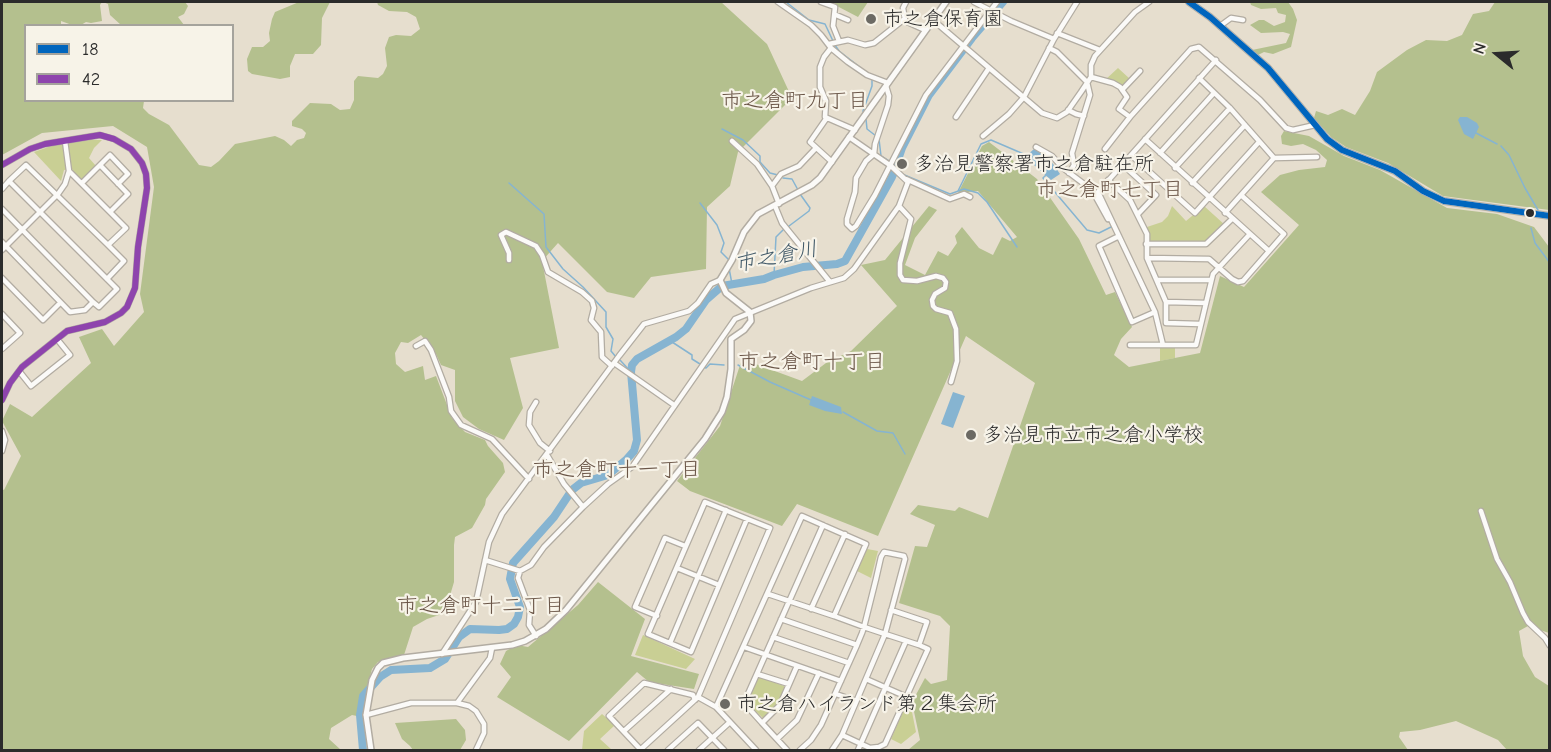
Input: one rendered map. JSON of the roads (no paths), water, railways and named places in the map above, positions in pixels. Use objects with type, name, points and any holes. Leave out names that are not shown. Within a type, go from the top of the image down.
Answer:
[{"type":"highway","points":[[1189,2],[1268,68],[1327,139],[1342,150],[1395,171],[1423,191],[1444,201],[1550,216]]},
{"type":"main road","points":[[371,750],[366,715],[374,673],[383,663],[403,658],[512,645],[536,636],[566,610],[714,425],[722,412],[730,384],[731,339],[749,326],[752,321],[750,312],[726,293],[720,281],[744,232],[752,220],[764,210],[816,182],[946,2]]},
{"type":"street","points":[[778,2],[811,25],[830,46],[867,75],[887,84],[888,105],[874,144],[874,154],[866,161],[856,178],[855,192],[847,219],[852,229],[856,226],[891,166],[926,95],[997,2]]},
{"type":"street","points":[[821,2],[836,7],[833,26],[839,41]]},
{"type":"street","points":[[905,20],[903,8],[906,2]]},
{"type":"street","points":[[974,2],[1053,39]]},
{"type":"street","points":[[983,136],[1010,114],[1024,97],[1053,39],[1077,2]]},
{"type":"street","points":[[1070,173],[1074,165],[1072,153],[1090,95],[1089,79],[1095,56],[1135,12],[1149,2]]},
{"type":"street","points":[[836,15],[848,20]]},
{"type":"street","points":[[1220,26],[1231,18],[1243,20]]},
{"type":"street","points":[[905,20],[925,30]]},
{"type":"street","points":[[832,162],[810,142],[826,119],[825,98],[820,87],[820,67],[824,57],[830,46],[839,41],[848,40],[865,45],[874,43],[905,20]]},
{"type":"street","points":[[933,20],[1042,113],[1050,117],[1057,118],[1068,110],[1089,79]]},
{"type":"street","points":[[1057,33],[1100,50]]},
{"type":"street","points":[[1105,149],[1130,117],[1191,49],[1199,47],[1260,100],[1286,128],[1293,130],[1315,125]]},
{"type":"street","points":[[1049,48],[1089,79],[1113,83],[1122,90],[1127,97],[1119,109],[1130,117]]},
{"type":"street","points":[[1163,345],[1155,312],[1098,192],[1215,60]]},
{"type":"street","points":[[957,117],[989,68]]},
{"type":"street","points":[[1122,90],[1140,71]]},
{"type":"street","points":[[1199,78],[1230,108],[1274,159]]},
{"type":"street","points":[[1160,153],[1214,93]]},
{"type":"street","points":[[1175,168],[1230,108]]},
{"type":"street","points":[[1068,110],[1084,116]]},
{"type":"street","points":[[826,119],[855,130]]},
{"type":"street","points":[[1192,183],[1245,125]]},
{"type":"street","points":[[2,165],[30,149],[45,144],[100,135],[124,143],[131,149],[142,164],[146,174],[147,188],[135,288],[127,307],[114,318],[68,331],[57,339],[19,371],[2,400]]},
{"type":"street","points":[[849,137],[904,177],[950,199],[964,194],[970,197]]},
{"type":"street","points":[[1144,139],[1269,251]]},
{"type":"street","points":[[65,141],[69,171],[65,184],[58,194],[3,246],[70,312],[85,310],[93,302]]},
{"type":"street","points":[[732,141],[751,158],[772,186],[782,223],[830,282]]},
{"type":"street","points":[[1131,155],[1195,213],[1259,142]]},
{"type":"street","points":[[1036,147],[1052,156],[1092,190],[1108,221],[1112,222]]},
{"type":"street","points":[[772,186],[781,174],[799,166],[816,148]]},
{"type":"street","points":[[82,183],[110,155],[128,174],[118,184]]},
{"type":"street","points":[[1225,213],[1274,159],[1317,157]]},
{"type":"street","points":[[1122,164],[1156,195],[1138,214]]},
{"type":"street","points":[[2,189],[26,165],[124,261],[106,279]]},
{"type":"street","points":[[100,165],[128,194],[110,212]]},
{"type":"street","points":[[69,171],[126,228],[108,245]]},
{"type":"street","points":[[485,560],[519,570],[531,565],[544,547],[583,507],[608,484],[632,467],[735,319],[844,278],[854,269],[899,206],[908,185],[904,177]]},
{"type":"street","points":[[1108,180],[1130,200],[1147,234],[1147,258],[1166,302],[1166,323],[1200,324]]},
{"type":"street","points":[[2,209],[99,307],[117,289],[9,181]]},
{"type":"street","points":[[1147,258],[1209,259],[1232,279],[1238,282],[1243,281],[1284,234],[1241,195]]},
{"type":"street","points":[[899,206],[911,219],[900,263],[900,275],[903,280],[917,282],[936,276],[943,278],[946,282],[945,288],[935,294],[932,300],[936,309],[950,313],[956,329],[957,361],[951,382]]},
{"type":"street","points":[[1146,244],[1206,244],[1232,219]]},
{"type":"street","points":[[509,260],[509,253],[501,235],[506,232],[536,246],[548,272],[582,292],[592,301],[594,308],[591,320],[601,332],[602,357],[615,362],[623,371],[674,405]]},
{"type":"street","points":[[1130,345],[1196,345],[1211,280],[1249,235]]},
{"type":"street","points":[[1119,236],[1099,246],[1132,322],[1155,312]]},
{"type":"street","points":[[2,278],[43,320],[60,303]]},
{"type":"street","points":[[1157,280],[1211,280]]},
{"type":"street","points":[[443,654],[476,602],[489,542],[502,514],[644,324],[689,311],[698,303],[711,284],[720,281]]},
{"type":"street","points":[[1166,302],[1206,303]]},
{"type":"street","points":[[2,314],[20,333],[2,349]]},
{"type":"street","points":[[19,371],[31,386],[70,355],[57,339]]},
{"type":"street","points":[[416,346],[425,341],[431,350],[451,411],[461,425],[492,439],[529,479]]},
{"type":"street","points":[[536,402],[530,412],[529,424],[549,453],[568,489],[583,507]]},
{"type":"street","points":[[2,431],[5,440],[2,451]]},
{"type":"street","points":[[747,519],[691,652],[648,634],[705,502],[770,528],[696,698],[640,750],[609,716],[644,683],[670,689],[693,695],[696,698],[717,707],[756,750]]},
{"type":"street","points":[[670,643],[726,510]]},
{"type":"street","points":[[1481,511],[1497,559],[1523,613],[1528,622],[1550,646]]},
{"type":"street","points":[[717,707],[802,516],[866,544],[834,616]]},
{"type":"street","points":[[787,750],[744,703],[823,525]]},
{"type":"street","points":[[811,609],[845,534]]},
{"type":"street","points":[[657,616],[635,607],[665,538],[685,546]]},
{"type":"street","points":[[800,750],[817,733],[836,694],[864,627],[881,557],[884,552],[904,556],[885,634],[842,735],[832,750]]},
{"type":"street","points":[[677,568],[719,585]]},
{"type":"street","points":[[519,570],[518,578],[530,610],[529,625],[536,636]]},
{"type":"street","points":[[768,594],[928,649],[885,744],[875,748],[842,735]]},
{"type":"street","points":[[891,610],[927,622],[919,645]]},
{"type":"street","points":[[781,619],[856,645]]},
{"type":"street","points":[[773,637],[849,663]]},
{"type":"street","points":[[858,750],[906,641]]},
{"type":"street","points":[[744,647],[841,681]]},
{"type":"street","points":[[457,703],[490,658],[492,648]]},
{"type":"street","points":[[762,723],[780,705],[797,666]]},
{"type":"street","points":[[777,740],[797,720],[819,673]]},
{"type":"street","points":[[757,674],[789,684]]},
{"type":"street","points":[[866,679],[907,697]]},
{"type":"street","points":[[624,732],[670,689]]},
{"type":"street","points":[[836,694],[856,701]]},
{"type":"street","points":[[366,715],[411,703],[457,703],[469,706],[476,711],[484,724],[484,733],[476,750]]},
{"type":"street","points":[[699,750],[730,722]]},
{"type":"street","points":[[668,750],[698,723],[724,750]]},
{"type":"water","points":[[1460,117],[1467,117],[1477,123],[1479,127],[1473,139],[1464,134],[1458,120]]},
{"type":"water","points":[[1034,149],[1049,158],[1060,174],[1051,180],[1025,157]]},
{"type":"water","points":[[953,392],[965,396],[953,428],[941,424]]},
{"type":"water","points":[[812,396],[841,407],[842,414],[809,405]]},
{"type":"waterway","points":[[786,2],[809,20],[825,24],[833,41]]},
{"type":"waterway","name":"市之倉川","points":[[363,750],[360,715],[363,696],[380,677],[391,670],[430,668],[445,659],[459,637],[470,629],[499,630],[507,629],[514,624],[520,607],[510,579],[513,563],[554,517],[572,490],[581,483],[608,475],[634,451],[637,440],[631,372],[632,365],[637,359],[686,329],[706,300],[722,286],[764,279],[803,267],[837,264],[845,261],[892,177],[902,148],[929,95],[972,38],[1003,2]]},
{"type":"waterway","points":[[835,45],[839,51],[870,75]]},
{"type":"waterway","points":[[864,114],[872,79]]},
{"type":"waterway","points":[[866,119],[867,129],[876,136]]},
{"type":"waterway","points":[[722,129],[743,140],[760,156],[760,162],[770,173],[778,175]]},
{"type":"waterway","points":[[1476,133],[1497,144]]},
{"type":"waterway","points":[[879,139],[881,156],[889,161]]},
{"type":"waterway","points":[[958,191],[981,144],[991,140],[1026,155]]},
{"type":"waterway","points":[[1501,146],[1509,155],[1538,210]]},
{"type":"waterway","points":[[902,174],[950,194],[964,189],[978,193],[987,202],[1017,247]]},
{"type":"waterway","name":"市之倉川","points":[[892,177],[898,175]]},
{"type":"waterway","points":[[1046,175],[1043,178],[1087,230],[1099,233],[1111,227]]},
{"type":"waterway","points":[[783,178],[792,179],[798,190]]},
{"type":"waterway","points":[[509,183],[544,214],[546,247],[563,269],[606,312],[606,327],[613,339],[611,351],[616,357]]},
{"type":"waterway","points":[[789,226],[809,211],[810,208],[800,194]]},
{"type":"waterway","points":[[700,203],[717,225],[724,243],[721,252],[729,260]]},
{"type":"waterway","points":[[1531,228],[1535,243],[1550,263]]},
{"type":"waterway","points":[[774,275],[776,237],[783,230]]},
{"type":"waterway","points":[[729,268],[732,284]]},
{"type":"waterway","points":[[669,340],[692,355],[692,359],[700,364]]},
{"type":"waterway","points":[[620,360],[631,372]]},
{"type":"waterway","points":[[703,367],[706,368],[710,364],[724,365]]},
{"type":"waterway","points":[[738,365],[811,400]]},
{"type":"waterway","points":[[843,412],[877,431],[893,433],[905,454]]},
{"type":"place","name":"市之倉保育園","points":[[871,19]]},
{"type":"place","name":"多治見警察署市之倉駐在所","points":[[902,164]]},
{"type":"place","name":"多治見市立市之倉小学校","points":[[971,435]]},
{"type":"place","name":"市之倉ハイランド第２集会所","points":[[725,704]]},
{"type":"district","name":"市之倉町九丁目","points":[[795,101]]},
{"type":"district","name":"市之倉町七丁目","points":[[1110,190]]},
{"type":"district","name":"市之倉町十丁目","points":[[812,362]]},
{"type":"district","name":"市之倉町十一丁目","points":[[617,470]]},
{"type":"district","name":"市之倉町十二丁目","points":[[481,606]]}]
